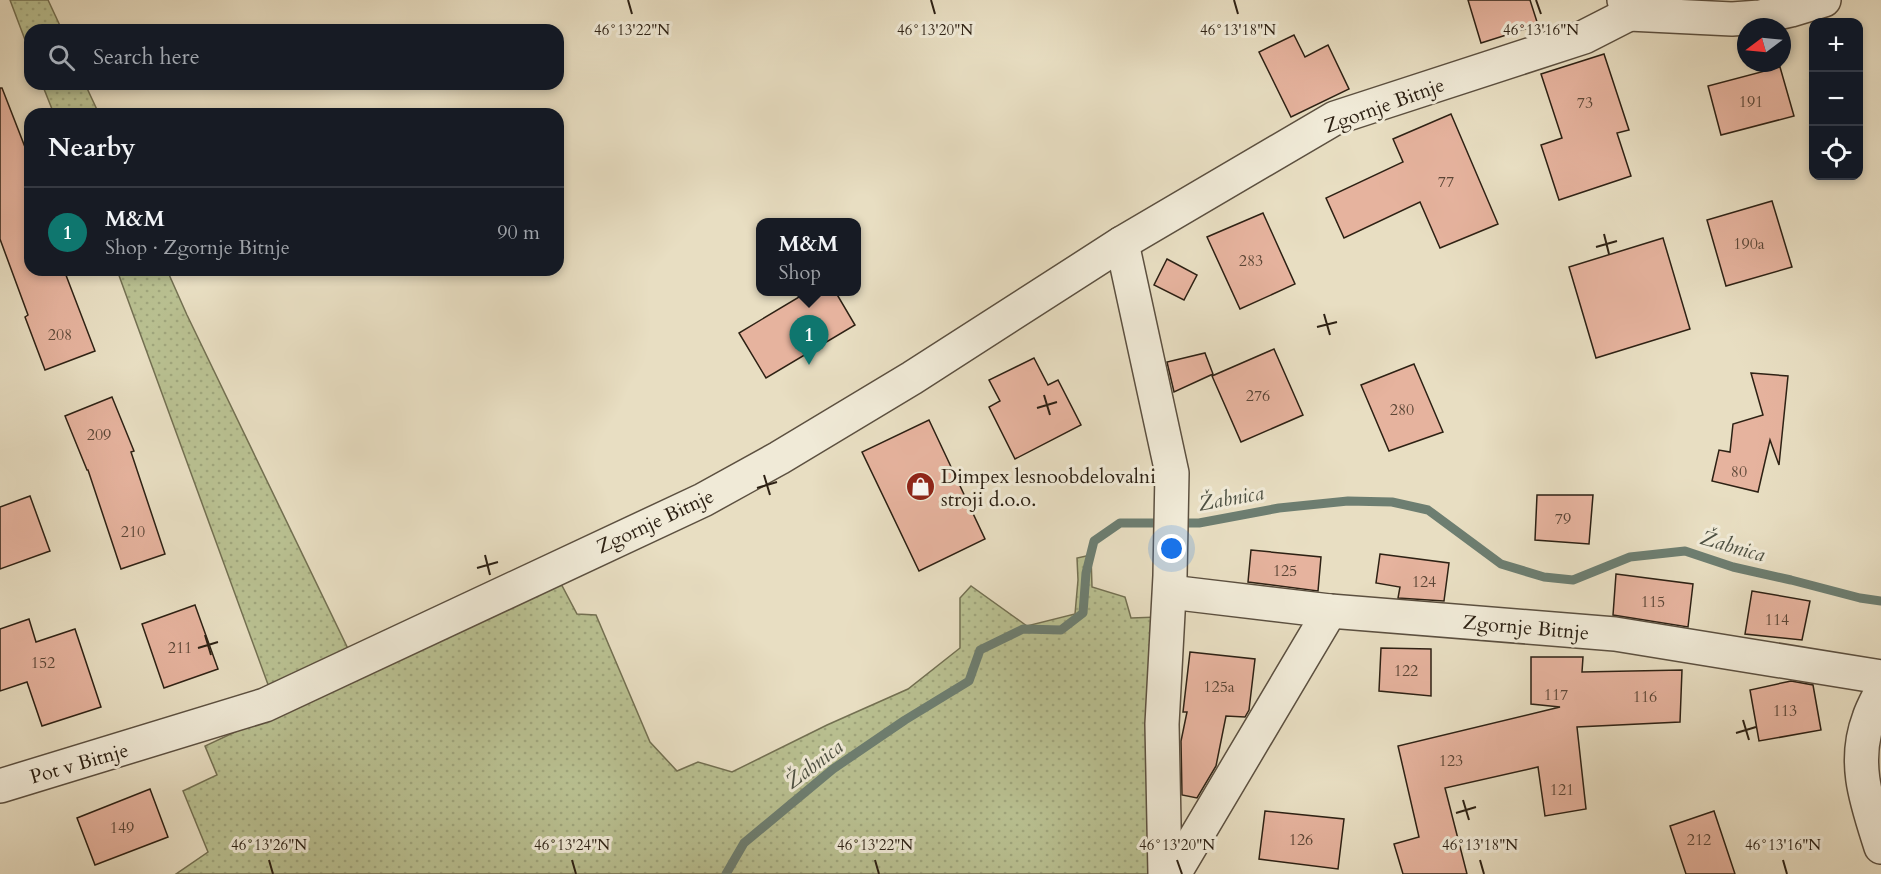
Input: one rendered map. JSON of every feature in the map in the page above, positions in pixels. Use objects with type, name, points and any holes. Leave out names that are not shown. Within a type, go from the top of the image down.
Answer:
[{"type":"street","name":"Zgornje Bitnje","points":[[158,740],[265,705],[703,500],[779,458],[912,378],[1122,243],[1335,118],[1584,37],[1626,7],[1732,19],[1771,15],[1824,0]]},
{"type":"street","points":[[1122,243],[1172,473],[1170,592],[1162,724],[1165,874]]},
{"type":"street","name":"Zgornje Bitnje","points":[[1170,592],[1330,611],[1615,634],[1881,677]]},
{"type":"street","points":[[1174,874],[1330,611]]},
{"type":"street","points":[[1881,692],[1868,718],[1861,751],[1861,779],[1881,847]]},
{"type":"street","name":"Pot v Bitnje","points":[[0,786],[158,740]]},
{"type":"green space","points":[[10,0],[48,0],[59,24],[24,24],[24,37]]},
{"type":"green space","points":[[44,90],[88,90],[96,108],[52,108]]},
{"type":"green space","points":[[119,276],[170,276],[350,653],[270,690]]},
{"type":"green space","points":[[1091,555],[1092,587],[1125,597],[1131,618],[1158,617],[1155,874],[176,874],[208,852],[183,791],[217,775],[205,746],[559,580],[577,614],[596,615],[650,742],[677,771],[698,762],[732,772],[827,725],[908,689],[960,648],[960,598],[971,586],[1027,626],[1075,614],[1077,558]]},
{"type":"building","points":[[1468,0],[1530,0],[1538,25],[1481,43]]},
{"type":"building","points":[[1294,35],[1305,57],[1328,45],[1349,89],[1291,117],[1259,52]]},
{"type":"building","points":[[1604,54],[1629,130],[1617,133],[1631,176],[1559,200],[1541,145],[1562,138],[1541,74]]},
{"type":"building","points":[[1761,72],[1781,72],[1794,116],[1721,135],[1708,86]]},
{"type":"building","points":[[0,88],[2,88],[24,145],[24,276],[66,276],[95,351],[45,370],[0,239]]},
{"type":"building","points":[[1451,114],[1498,224],[1440,248],[1420,202],[1344,238],[1326,198],[1403,162],[1393,139]]},
{"type":"building","points":[[1772,201],[1792,267],[1726,286],[1707,220]]},
{"type":"building","points":[[1263,213],[1295,284],[1240,309],[1207,237]]},
{"type":"building","points":[[1663,238],[1690,329],[1596,358],[1569,267]]},
{"type":"building","points":[[1167,259],[1197,275],[1184,300],[1154,285]]},
{"type":"building","points":[[801,296],[838,296],[855,325],[766,378],[739,333]]},
{"type":"building","points":[[1274,349],[1303,415],[1241,442],[1212,376]]},
{"type":"building","points":[[1205,353],[1213,374],[1174,392],[1167,362]]},
{"type":"building","points":[[1034,358],[1048,385],[1058,380],[1081,425],[1015,459],[989,407],[1000,401],[989,380]]},
{"type":"building","points":[[1414,364],[1443,432],[1389,451],[1361,385]]},
{"type":"building","points":[[1751,373],[1788,376],[1779,465],[1770,440],[1758,492],[1712,481],[1719,450],[1730,452],[1733,424],[1763,415]]},
{"type":"building","points":[[112,397],[134,451],[131,452],[165,554],[121,569],[88,470],[65,416]]},
{"type":"building","points":[[929,420],[985,539],[919,571],[862,452]]},
{"type":"building","points":[[1537,495],[1593,495],[1589,544],[1535,540]]},
{"type":"building","points":[[30,496],[50,551],[0,569],[0,507]]},
{"type":"building","points":[[1251,550],[1321,557],[1318,591],[1248,582]]},
{"type":"building","points":[[1380,554],[1449,563],[1444,601],[1398,598],[1400,587],[1376,583]]},
{"type":"building","points":[[1616,574],[1693,584],[1688,627],[1613,615]]},
{"type":"building","points":[[1752,591],[1810,601],[1802,640],[1745,634]]},
{"type":"building","points":[[195,605],[218,669],[164,688],[142,624]]},
{"type":"building","points":[[29,619],[36,642],[75,629],[101,707],[42,726],[27,682],[0,691],[0,629]]},
{"type":"building","points":[[1381,648],[1431,649],[1431,696],[1379,691]]},
{"type":"building","points":[[1190,652],[1255,659],[1249,710],[1245,717],[1226,716],[1216,766],[1197,798],[1182,795],[1181,741],[1187,712],[1183,712]]},
{"type":"building","points":[[1531,657],[1583,657],[1582,672],[1682,670],[1680,722],[1577,727],[1586,809],[1545,816],[1538,767],[1445,788],[1467,874],[1403,874],[1394,844],[1419,837],[1398,746],[1560,707],[1531,704]]},
{"type":"building","points":[[1791,681],[1813,685],[1821,730],[1759,741],[1750,690]]},
{"type":"building","points":[[150,789],[168,837],[95,865],[77,818]]},
{"type":"building","points":[[1265,811],[1344,819],[1338,869],[1259,859]]},
{"type":"building","points":[[1714,811],[1735,874],[1686,874],[1670,826]]},
{"type":"waterway","name":"Žabnica","points":[[726,874],[744,843],[833,769],[905,720],[969,681],[980,650],[1023,629],[1061,630],[1083,613],[1086,573],[1094,541],[1120,523],[1199,523],[1279,508],[1348,501],[1392,502],[1428,510],[1501,564],[1544,577],[1573,580],[1630,557],[1685,551],[1733,567],[1881,601]]},
{"type":"place","name":"M&M","points":[[809,365]]},
{"type":"place","name":"Dimpex lesnoobdelovalni stroji d.o.o.","points":[[920,487]]}]
